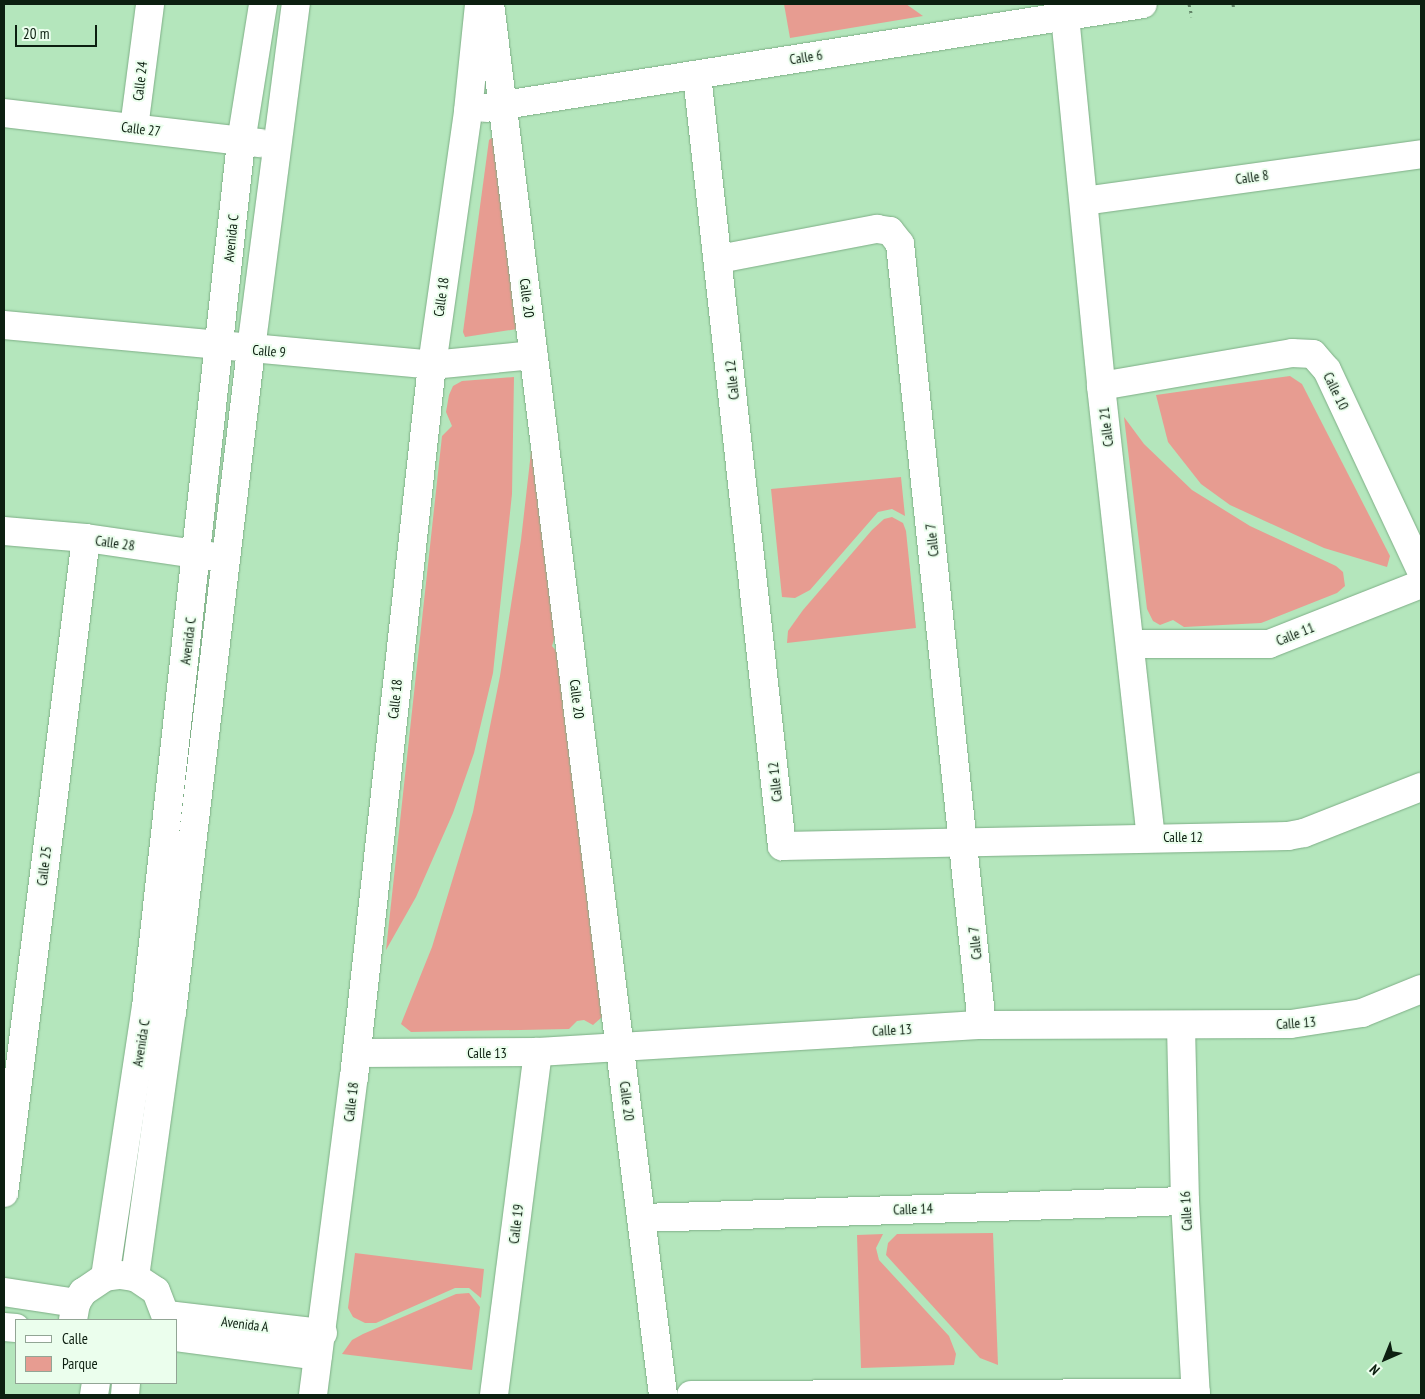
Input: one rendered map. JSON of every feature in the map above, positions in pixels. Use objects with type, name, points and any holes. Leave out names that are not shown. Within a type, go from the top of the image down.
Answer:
[{"type":"street","name":"Calle 24","points":[[134,128],[150,4]]},
{"type":"street","name":"Avenida C","points":[[105,1277],[146,1008],[198,555],[242,142],[263,4]]},
{"type":"street","name":"Avenida C","points":[[135,1277],[173,1002],[251,349],[296,4]]},
{"type":"street","name":"Calle 18","points":[[313,1395],[321,1345],[357,1053],[432,365],[468,111],[479,4]]},
{"type":"street","name":"Calle 20","points":[[490,4],[663,1395]]},
{"type":"street","name":"Calle 6","points":[[468,111],[1143,4]]},
{"type":"street","name":"Calle 21","points":[[1065,16],[1101,386],[1151,837]]},
{"type":"street","name":"Calle 12","points":[[697,75],[719,259],[782,846],[963,840],[1288,836],[1304,833],[1421,787]]},
{"type":"street","name":"Calle 27","points":[[4,113],[242,142],[279,144]]},
{"type":"street","name":"Calle 8","points":[[1084,201],[1421,154]]},
{"type":"street","name":"Calle 7","points":[[719,259],[877,229],[890,231],[900,244],[982,1025]]},
{"type":"street","name":"Calle 9","points":[[4,325],[220,347],[432,365],[534,355]]},
{"type":"street","name":"Calle 10","points":[[1101,386],[1292,353],[1313,354],[1327,370],[1421,571]]},
{"type":"street","name":"Calle 28","points":[[4,531],[86,538],[226,558]]},
{"type":"street","name":"Calle 25","points":[[4,1193],[86,538]]},
{"type":"street","name":"Calle 11","points":[[1131,644],[1269,644],[1421,584]]},
{"type":"street","name":"Calle 13","points":[[357,1053],[538,1052],[982,1025],[1181,1026],[1325,1021],[1362,1013],[1421,990]]},
{"type":"street","name":"Calle 16","points":[[1181,1026],[1185,1201],[1196,1394]]},
{"type":"street","name":"Calle 19","points":[[494,1395],[538,1052]]},
{"type":"street","name":"Calle 14","points":[[641,1218],[1185,1201]]},
{"type":"street","points":[[4,1292],[75,1312],[83,1292],[105,1277],[135,1277],[156,1292],[168,1319]]},
{"type":"street","name":"Avenida A","points":[[178,1325],[321,1345]]},
{"type":"street","points":[[691,1395],[1196,1394]]},
{"type":"path","points":[[1189,4],[1192,17]]},
{"type":"path","points":[[1234,4],[1234,10]]},
{"type":"green space","points":[[784,4],[906,4],[923,16],[790,38]]},
{"type":"green space","points":[[493,137],[517,329],[465,337],[463,332],[489,140]]},
{"type":"green space","points":[[1290,376],[1302,384],[1390,556],[1387,567],[1324,548],[1230,505],[1201,484],[1168,442],[1156,395]]},
{"type":"green space","points":[[514,377],[512,494],[493,673],[474,753],[453,813],[416,897],[386,950],[442,436],[452,426],[446,412],[449,395],[453,386],[462,381]]},
{"type":"green space","points":[[535,417],[557,630],[552,646],[562,658],[602,1017],[593,1025],[584,1020],[577,1021],[569,1029],[411,1032],[401,1024],[432,947],[473,812],[500,676],[521,540]]},
{"type":"green space","points":[[1124,417],[1144,444],[1192,490],[1250,526],[1336,566],[1343,572],[1345,586],[1337,593],[1261,623],[1184,627],[1173,620],[1160,625],[1153,621],[1147,609]]},
{"type":"green space","points":[[901,477],[905,516],[892,509],[878,512],[810,590],[795,598],[782,597],[771,489]]},
{"type":"green space","points":[[892,517],[903,523],[906,531],[916,628],[787,643],[788,631],[803,610],[872,530],[884,519]]},
{"type":"green space","points":[[993,1233],[998,1365],[980,1358],[886,1255],[888,1243],[897,1234]]},
{"type":"green space","points":[[883,1234],[876,1248],[879,1260],[949,1336],[956,1354],[954,1365],[861,1368],[857,1235]]},
{"type":"green space","points":[[355,1253],[484,1269],[481,1298],[469,1288],[455,1288],[376,1323],[365,1323],[353,1317],[348,1308]]},
{"type":"green space","points":[[469,1293],[480,1307],[472,1370],[342,1354],[352,1340],[363,1334],[456,1294]]}]
